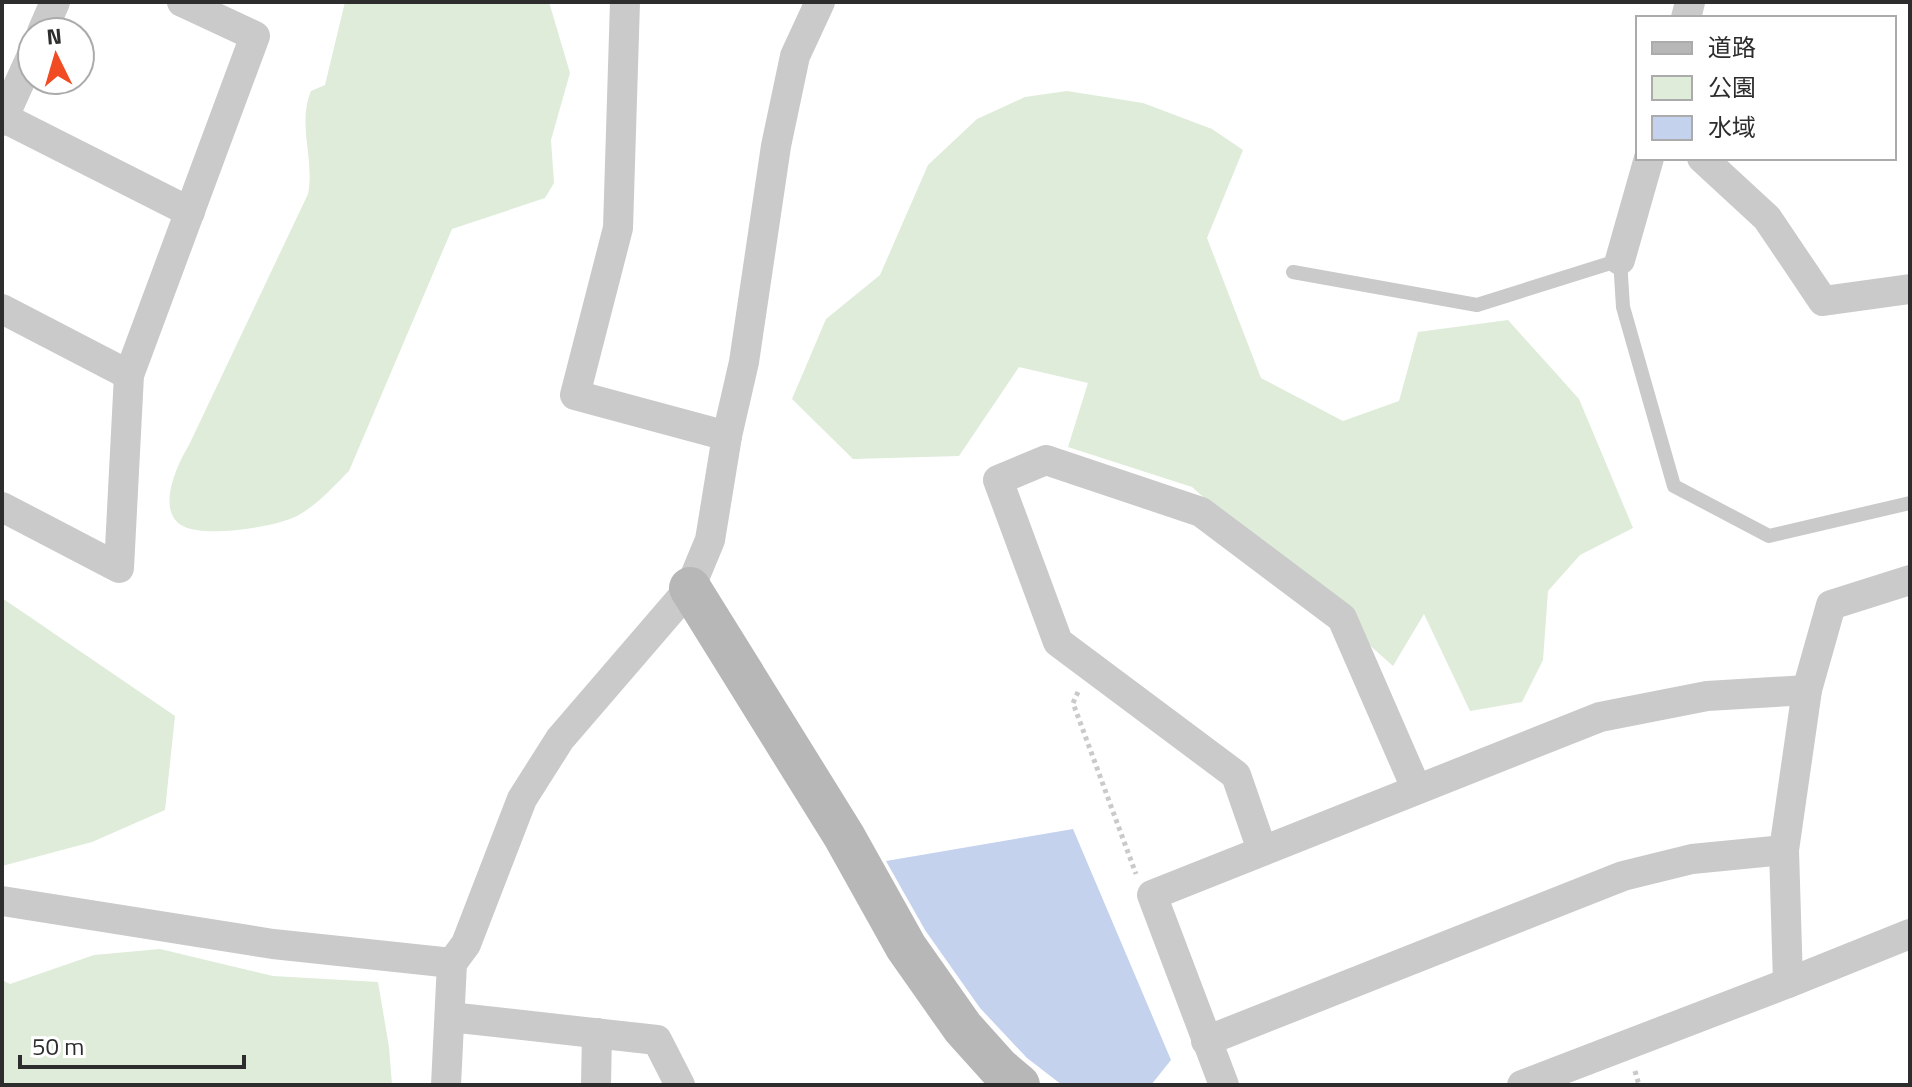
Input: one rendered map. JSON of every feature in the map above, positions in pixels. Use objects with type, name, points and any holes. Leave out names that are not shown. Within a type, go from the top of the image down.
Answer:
[{"type":"street","points":[[2,507],[119,568],[129,375],[255,36],[182,2]]},
{"type":"street","points":[[625,2],[618,228],[575,395],[727,436]]},
{"type":"street","points":[[446,1085],[452,963],[466,944],[522,799],[560,739],[690,588],[710,540],[727,436],[744,362],[776,146],[795,56],[820,2]]},
{"type":"street","points":[[16,91],[3,120],[190,212]]},
{"type":"street","points":[[1620,260],[1648,160]]},
{"type":"street","points":[[1704,160],[1767,218],[1823,301],[1910,289]]},
{"type":"street","points":[[2,309],[129,375]]},
{"type":"street","points":[[1262,850],[1236,775],[1058,642],[998,480],[1046,460],[1201,512],[1342,618],[1416,788]]},
{"type":"street","points":[[1788,983],[1784,850],[1807,690],[1831,605],[1910,580]]},
{"type":"street","points":[[690,588],[844,836],[906,947],[963,1028],[1019,1085]]},
{"type":"street","points":[[1224,1085],[1152,895],[1600,717],[1707,696],[1807,690]]},
{"type":"street","points":[[1206,1041],[1623,876],[1692,859],[1784,850]]},
{"type":"street","points":[[2,901],[273,944],[452,963]]},
{"type":"street","points":[[1522,1085],[1910,934]]},
{"type":"street","points":[[450,1017],[657,1040],[680,1085]]},
{"type":"street","points":[[596,1085],[597,1033]]},
{"type":"lane","points":[[1293,272],[1477,305],[1620,260],[1623,307],[1674,486],[1769,536],[1910,503]]},
{"type":"path","points":[[1089,665],[1073,703],[1142,891],[1152,895]]},
{"type":"green space","points":[[345,2],[549,2],[570,73],[551,140],[554,183],[545,198],[452,229],[349,471],[324,495],[297,516],[273,524],[239,530],[191,529],[174,518],[170,508],[172,486],[180,463],[308,194],[307,104],[311,91],[325,85]]},
{"type":"green space","points":[[1067,91],[1143,103],[1212,129],[1243,150],[1207,238],[1261,378],[1343,421],[1399,401],[1418,332],[1508,320],[1579,399],[1633,528],[1580,555],[1548,591],[1543,660],[1522,702],[1470,711],[1424,614],[1393,666],[1192,487],[1068,447],[1088,383],[1019,367],[959,456],[853,459],[792,399],[826,319],[880,275],[928,165],[977,119],[1025,97]]},
{"type":"green space","points":[[2,598],[175,716],[165,810],[92,842],[2,866]]},
{"type":"green space","points":[[160,949],[273,976],[378,982],[392,1085],[3,1085],[2,980],[10,984],[94,955]]},
{"type":"water","points":[[1073,829],[1171,1060],[1151,1085],[1062,1085],[1027,1058],[980,1008],[925,930],[886,861]]}]
